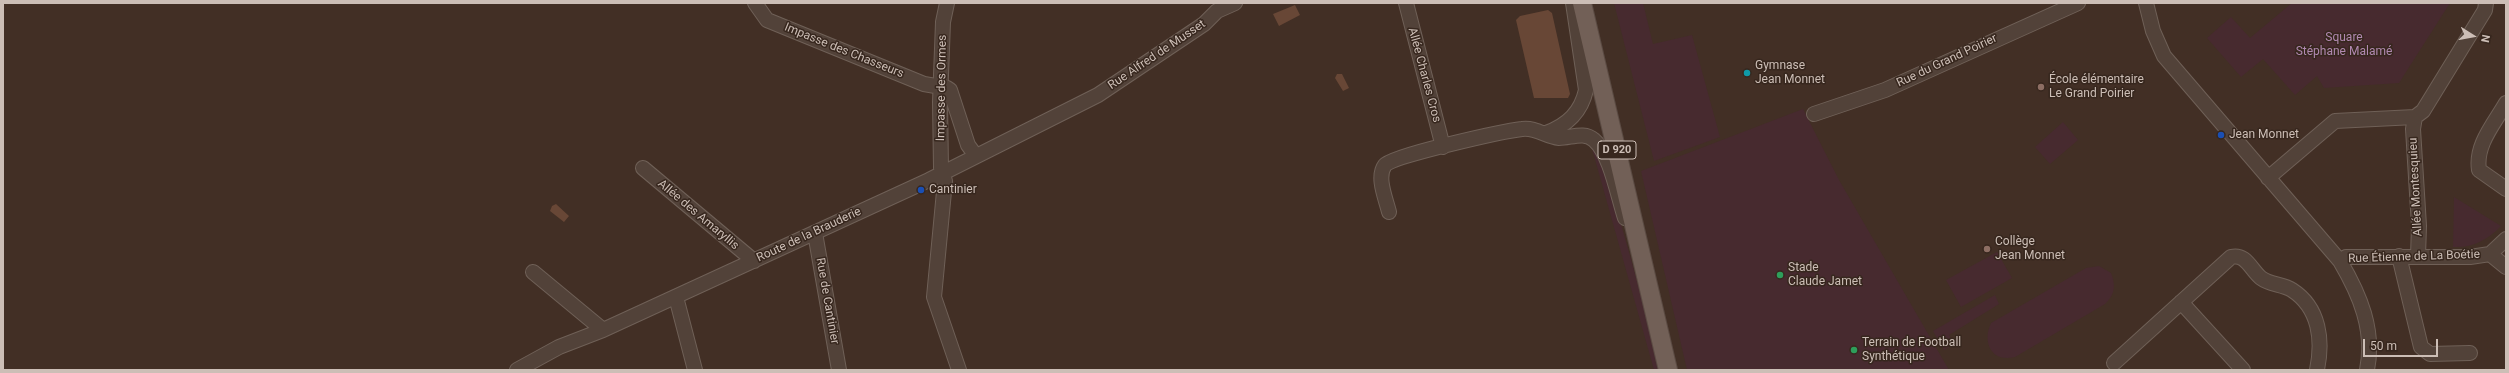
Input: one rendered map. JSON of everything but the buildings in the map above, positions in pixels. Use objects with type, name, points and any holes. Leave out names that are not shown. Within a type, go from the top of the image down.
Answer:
[{"type":"main road","name":"D 920","points":[[1582,3],[1668,370]]},
{"type":"street","name":"Impasse des Chasseurs","points":[[755,3],[767,20],[924,84],[940,87]]},
{"type":"street","name":"Impasse des Ormes","points":[[947,3],[943,22],[940,87],[941,136],[945,181],[934,297],[959,370]]},
{"type":"street","name":"Rue Alfred de Musset","points":[[1098,95],[1204,24],[1219,7],[1235,3]]},
{"type":"street","name":"Allée Charles Cros","points":[[1406,3],[1443,147]]},
{"type":"street","points":[[1546,133],[1556,130],[1572,118],[1578,110],[1584,95],[1584,76],[1573,3]]},
{"type":"street","name":"Rue du Grand Poirier","points":[[1814,114],[1885,90],[2046,9],[2078,3]]},
{"type":"street","points":[[2146,3],[2153,31],[2164,56],[2340,261],[2352,283],[2366,322],[2370,341],[2367,370]]},
{"type":"street","points":[[2268,178],[2335,121],[2415,117],[2423,111],[2485,7]]},
{"type":"street","points":[[940,87],[950,90],[962,130],[976,156]]},
{"type":"street","name":"Route de la Brauderie","points":[[517,370],[559,347],[603,330],[815,233],[976,156],[1098,95]]},
{"type":"street","points":[[2506,103],[2481,145],[2477,159],[2479,170],[2506,189]]},
{"type":"street","name":"Allée Montesquieu","points":[[2415,117],[2413,129],[2419,226],[2418,256]]},
{"type":"street","points":[[941,136],[946,128],[962,130]]},
{"type":"street","points":[[1389,212],[1381,177],[1385,164],[1397,158],[1522,129],[1546,133],[1556,138],[1586,136],[1600,146],[1651,298]]},
{"type":"street","name":"Allée des Amaryllis","points":[[643,168],[754,261]]},
{"type":"street","name":"Rue de Cantinier","points":[[815,233],[839,370]]},
{"type":"street","name":"Rue Étienne de La Boétie","points":[[2340,261],[2346,256],[2470,257],[2490,254],[2506,239]]},
{"type":"street","points":[[2490,254],[2506,267]]},
{"type":"street","points":[[2114,368],[2231,256],[2243,258],[2265,281],[2293,290],[2310,307],[2316,317],[2320,343],[2317,370]]},
{"type":"street","points":[[2399,256],[2421,347],[2430,354],[2470,353]]},
{"type":"street","points":[[532,272],[603,330]]},
{"type":"street","points":[[676,297],[695,370]]},
{"type":"street","points":[[2182,302],[2244,370]]},
{"type":"green space","points":[[1614,3],[1643,3],[1653,44],[1692,35],[1720,137],[1654,161]]},
{"type":"green space","name":"Square Stéphane Malamé","points":[[2292,3],[2450,3],[2399,83],[2324,88],[2317,76],[2295,95],[2263,59],[2241,77],[2207,38],[2231,17],[2250,38]]},
{"type":"green space","name":"Stade Claude Jamet","points":[[1803,109],[1839,180],[1949,370],[1687,370],[1641,171]]},
{"type":"green space","points":[[2063,122],[2078,140],[2050,164],[2035,147]]},
{"type":"green space","points":[[1591,145],[1598,150],[1607,177],[1661,370],[1654,370]]},
{"type":"green space","points":[[2454,197],[2501,226],[2491,235],[2479,242],[2467,246],[2453,247]]},
{"type":"green space","points":[[1997,252],[2012,278],[1961,307],[1946,280]]},
{"type":"green space","points":[[2099,266],[2111,273],[2114,282],[2113,293],[2105,304],[2015,357],[2000,357],[1994,354],[1988,344],[1988,330],[1991,323],[2086,268]]},
{"type":"green space","points":[[1995,295],[1999,304],[1949,335],[1954,344],[1944,350],[1933,331]]},
{"type":"shaded area","points":[[1295,5],[1300,15],[1279,26],[1273,14]]},
{"type":"shaded area","points":[[1548,10],[1552,13],[1570,94],[1568,98],[1534,98],[1516,20],[1520,16]]},
{"type":"shaded area","points":[[1337,74],[1342,74],[1349,88],[1343,91],[1335,78]]},
{"type":"shaded area","points":[[556,204],[569,216],[564,222],[550,211],[552,206]]},
{"type":"place","name":"Gymnase Jean Monnet","points":[[1747,73]]},
{"type":"place","name":"École élémentaire Le Grand Poirier","points":[[2041,87]]},
{"type":"place","name":"Jean Monnet","points":[[2221,135]]},
{"type":"place","name":"Cantinier","points":[[921,190]]},
{"type":"place","name":"Collège Jean Monnet","points":[[1987,249]]},
{"type":"place","name":"Stade Claude Jamet","points":[[1780,275]]},
{"type":"place","name":"Terrain de Football Synthétique","points":[[1854,350]]}]
